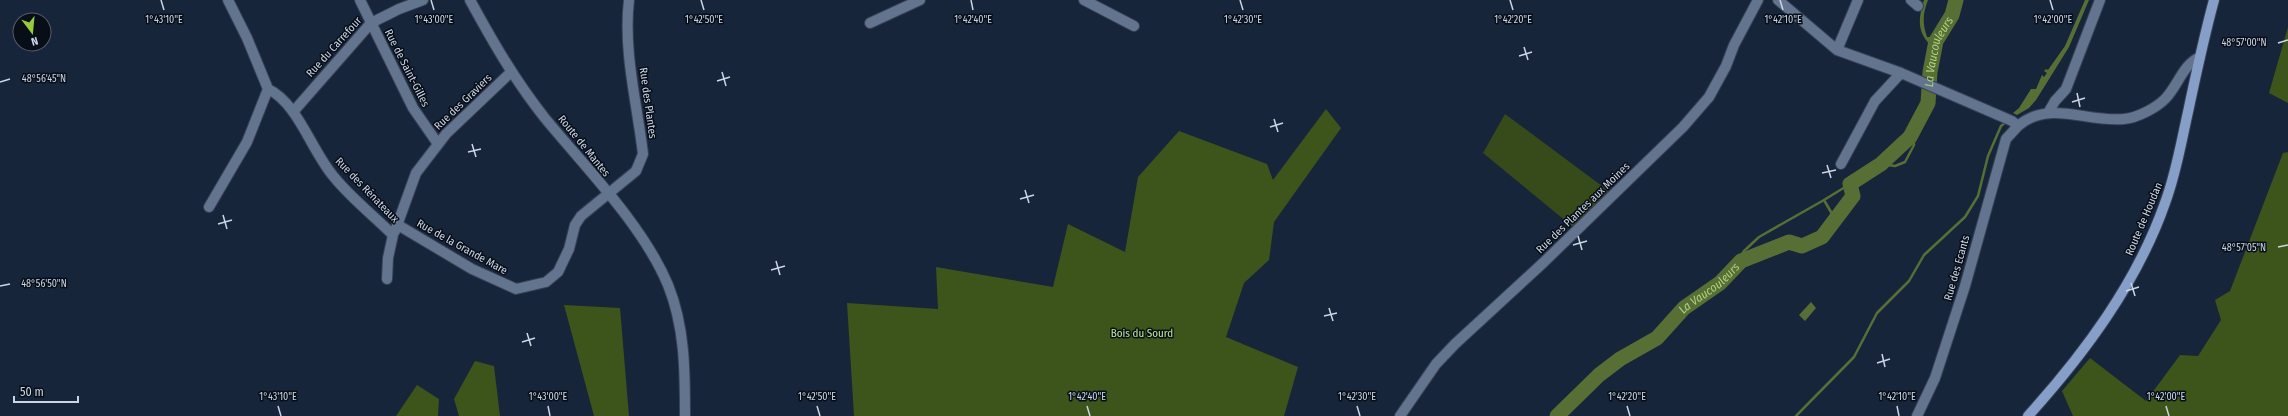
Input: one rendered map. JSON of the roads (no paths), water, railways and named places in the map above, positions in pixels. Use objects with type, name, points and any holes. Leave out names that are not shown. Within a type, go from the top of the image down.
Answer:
[{"type":"main road","name":"Route de Houdan","points":[[2028,416],[2068,370],[2090,340],[2127,283],[2149,242],[2171,185],[2214,0]]},
{"type":"street","name":"Rue des Rénateaux","points":[[228,0],[247,38],[268,89],[274,92],[293,112],[319,157],[334,177],[393,235],[388,258],[387,279]]},
{"type":"street","name":"Rue de Saint-Gilles","points":[[360,0],[413,108],[438,144]]},
{"type":"street","name":"Rue du Carrefour","points":[[293,112],[371,23],[399,9],[423,0]]},
{"type":"street","name":"Route de Mantes","points":[[470,0],[510,73],[608,195],[654,257],[668,285],[682,340],[685,416]]},
{"type":"street","name":"Rue des Plantes","points":[[608,195],[636,171],[643,154],[630,62],[627,22],[629,0]]},
{"type":"street","points":[[870,23],[920,0]]},
{"type":"street","points":[[1084,0],[1134,26]]},
{"type":"street","name":"Rue des Plantes aux Moines","points":[[1400,416],[1436,364],[1455,344],[1544,262],[1683,127],[1709,96],[1723,72],[1734,45],[1758,0]]},
{"type":"street","points":[[1778,0],[1836,50],[1901,73],[2011,122]]},
{"type":"street","points":[[1836,50],[1858,0]]},
{"type":"street","points":[[2100,0],[2066,89],[2055,101],[2048,113],[2124,119],[2142,113],[2165,99],[2192,60],[2200,57]]},
{"type":"street","name":"Rue des Graviers","points":[[393,235],[398,225],[416,173],[446,134],[510,73]]},
{"type":"street","points":[[1842,164],[1875,101],[1901,73]]},
{"type":"street","points":[[209,207],[247,142],[268,89]]},
{"type":"street","name":"Rue des Ecants","points":[[1917,416],[1935,378],[1965,286],[2011,122],[2037,114],[2048,113]]},
{"type":"street","name":"Rue de la Grande Mare","points":[[398,225],[472,269],[516,289],[530,287],[546,282],[558,272],[570,249],[578,220],[608,195]]},
{"type":"waterway","name":"La Vaucouleurs","points":[[1557,416],[1599,375],[1620,359],[1657,338],[1684,308],[1720,283],[1741,261],[1789,242],[1802,246],[1822,237],[1853,196],[1850,184],[1881,164],[1910,137],[1928,103],[1930,72],[1936,41],[1952,15],[1956,0]]},
{"type":"waterway","name":"La Vaucouleurs","points":[[1930,41],[1936,45]]},
{"type":"waterway","points":[[1796,416],[1854,357],[1877,313],[1909,281],[1924,255],[1965,217],[1978,196],[1988,156],[2001,126],[2006,122]]},
{"type":"waterway","points":[[1881,164],[1895,166],[1905,162],[1914,145],[1913,131]]},
{"type":"waterway","points":[[1835,219],[1824,200],[1850,184]]},
{"type":"waterway","points":[[1733,269],[1744,251],[1759,237],[1824,200]]},
{"type":"park label","name":"Bois du Sourd","points":[[1142,333]]}]
